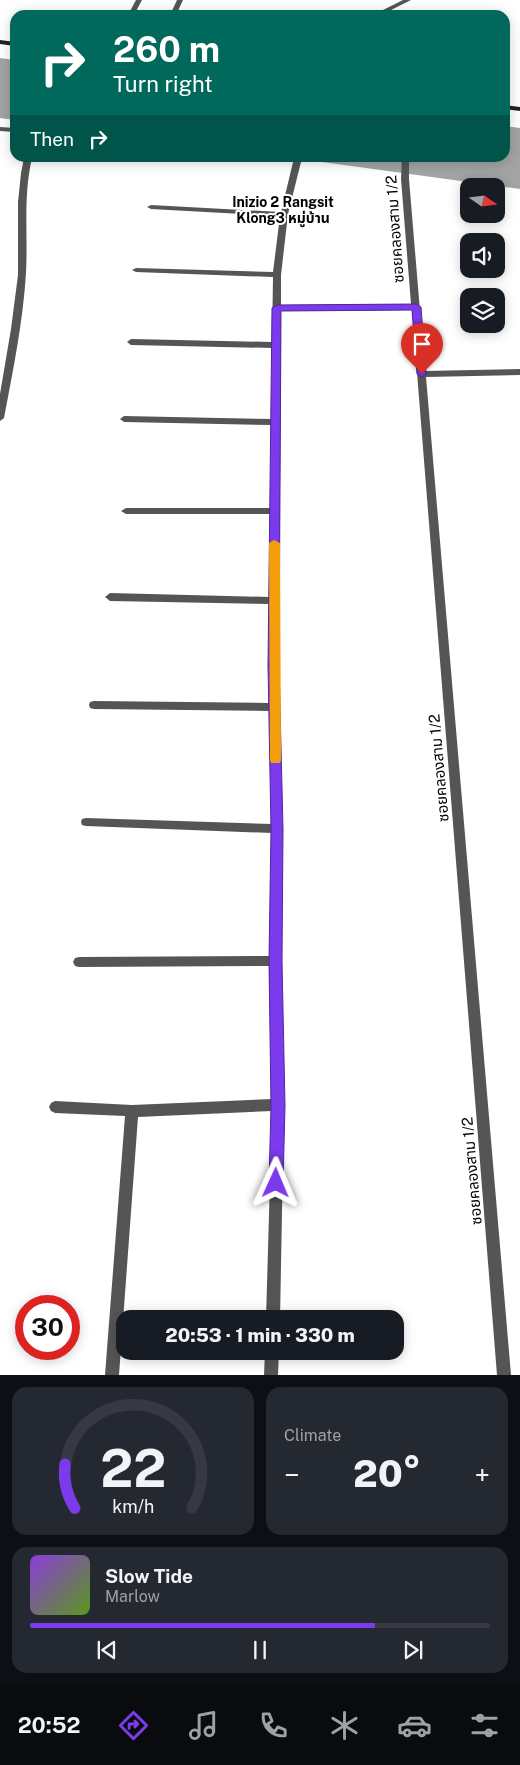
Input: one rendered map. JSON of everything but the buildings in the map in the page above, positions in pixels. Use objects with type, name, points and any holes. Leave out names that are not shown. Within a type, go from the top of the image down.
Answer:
[{"type":"street","points":[[387,10],[408,0]]},
{"type":"street","points":[[0,418],[19,308],[22,272],[21,202],[27,162]]},
{"type":"street","points":[[273,1310],[278,1106],[277,829],[274,707],[277,275],[284,214],[296,162]]},
{"type":"street","name":"ซอยคลองสาม 1/2","points":[[406,162],[405,179],[504,1375]]},
{"type":"street","points":[[151,208],[284,214]]},
{"type":"street","points":[[136,270],[277,275]]},
{"type":"street","points":[[277,308],[416,307]]},
{"type":"street","points":[[131,342],[276,345]]},
{"type":"street","points":[[422,374],[520,372]]},
{"type":"street","points":[[124,419],[276,422]]},
{"type":"street","points":[[126,511],[275,511]]},
{"type":"street","points":[[110,598],[274,602]]},
{"type":"street","points":[[94,705],[274,707]]},
{"type":"street","points":[[86,822],[277,829]]},
{"type":"street","points":[[79,962],[276,961]]},
{"type":"street","points":[[55,1107],[132,1111],[278,1106]]},
{"type":"street","points":[[112,1375],[132,1111]]},
{"type":"street","points":[[271,1375],[272,1360]]},
{"type":"shaded area","points":[[0,58],[10,59],[10,119],[0,118]]},
{"type":"shaded area","points":[[510,127],[520,128],[520,189],[505,187],[505,178],[460,178],[460,181],[322,162],[510,162]]},
{"type":"slow traffic","points":[[274,543],[276,760]]},
{"type":"district","name":"Inizio 2 Rangsit Klong3 หมู่บ้าน","points":[[283,210]]},
{"type":"route","points":[[276,1183],[278,1106],[277,829],[274,666],[277,308],[416,307],[422,374]]}]
